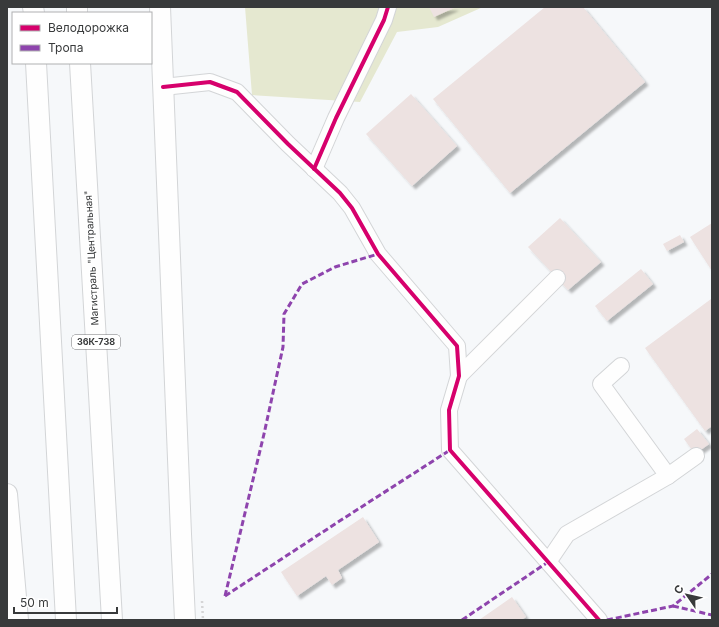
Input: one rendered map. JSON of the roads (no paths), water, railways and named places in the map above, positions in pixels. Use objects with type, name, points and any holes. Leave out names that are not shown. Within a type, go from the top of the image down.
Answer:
[{"type":"main road","points":[[160,7],[185,620]]},
{"type":"main road","points":[[36,64],[66,620]]},
{"type":"main road","name":"Магистраль \"Центральная\"","points":[[80,64],[112,620]]},
{"type":"main road","points":[[7,494],[18,620]]},
{"type":"street","points":[[314,169],[336,118],[384,20],[388,7]]},
{"type":"street","points":[[163,87],[210,82],[237,92],[288,144],[340,193],[352,208],[378,254],[457,346],[459,376],[449,410],[450,450],[599,620]]},
{"type":"street","points":[[459,376],[557,278]]},
{"type":"street","points":[[621,366],[601,384],[668,476]]},
{"type":"street","points":[[548,562],[567,534],[668,476],[696,456]]}]
